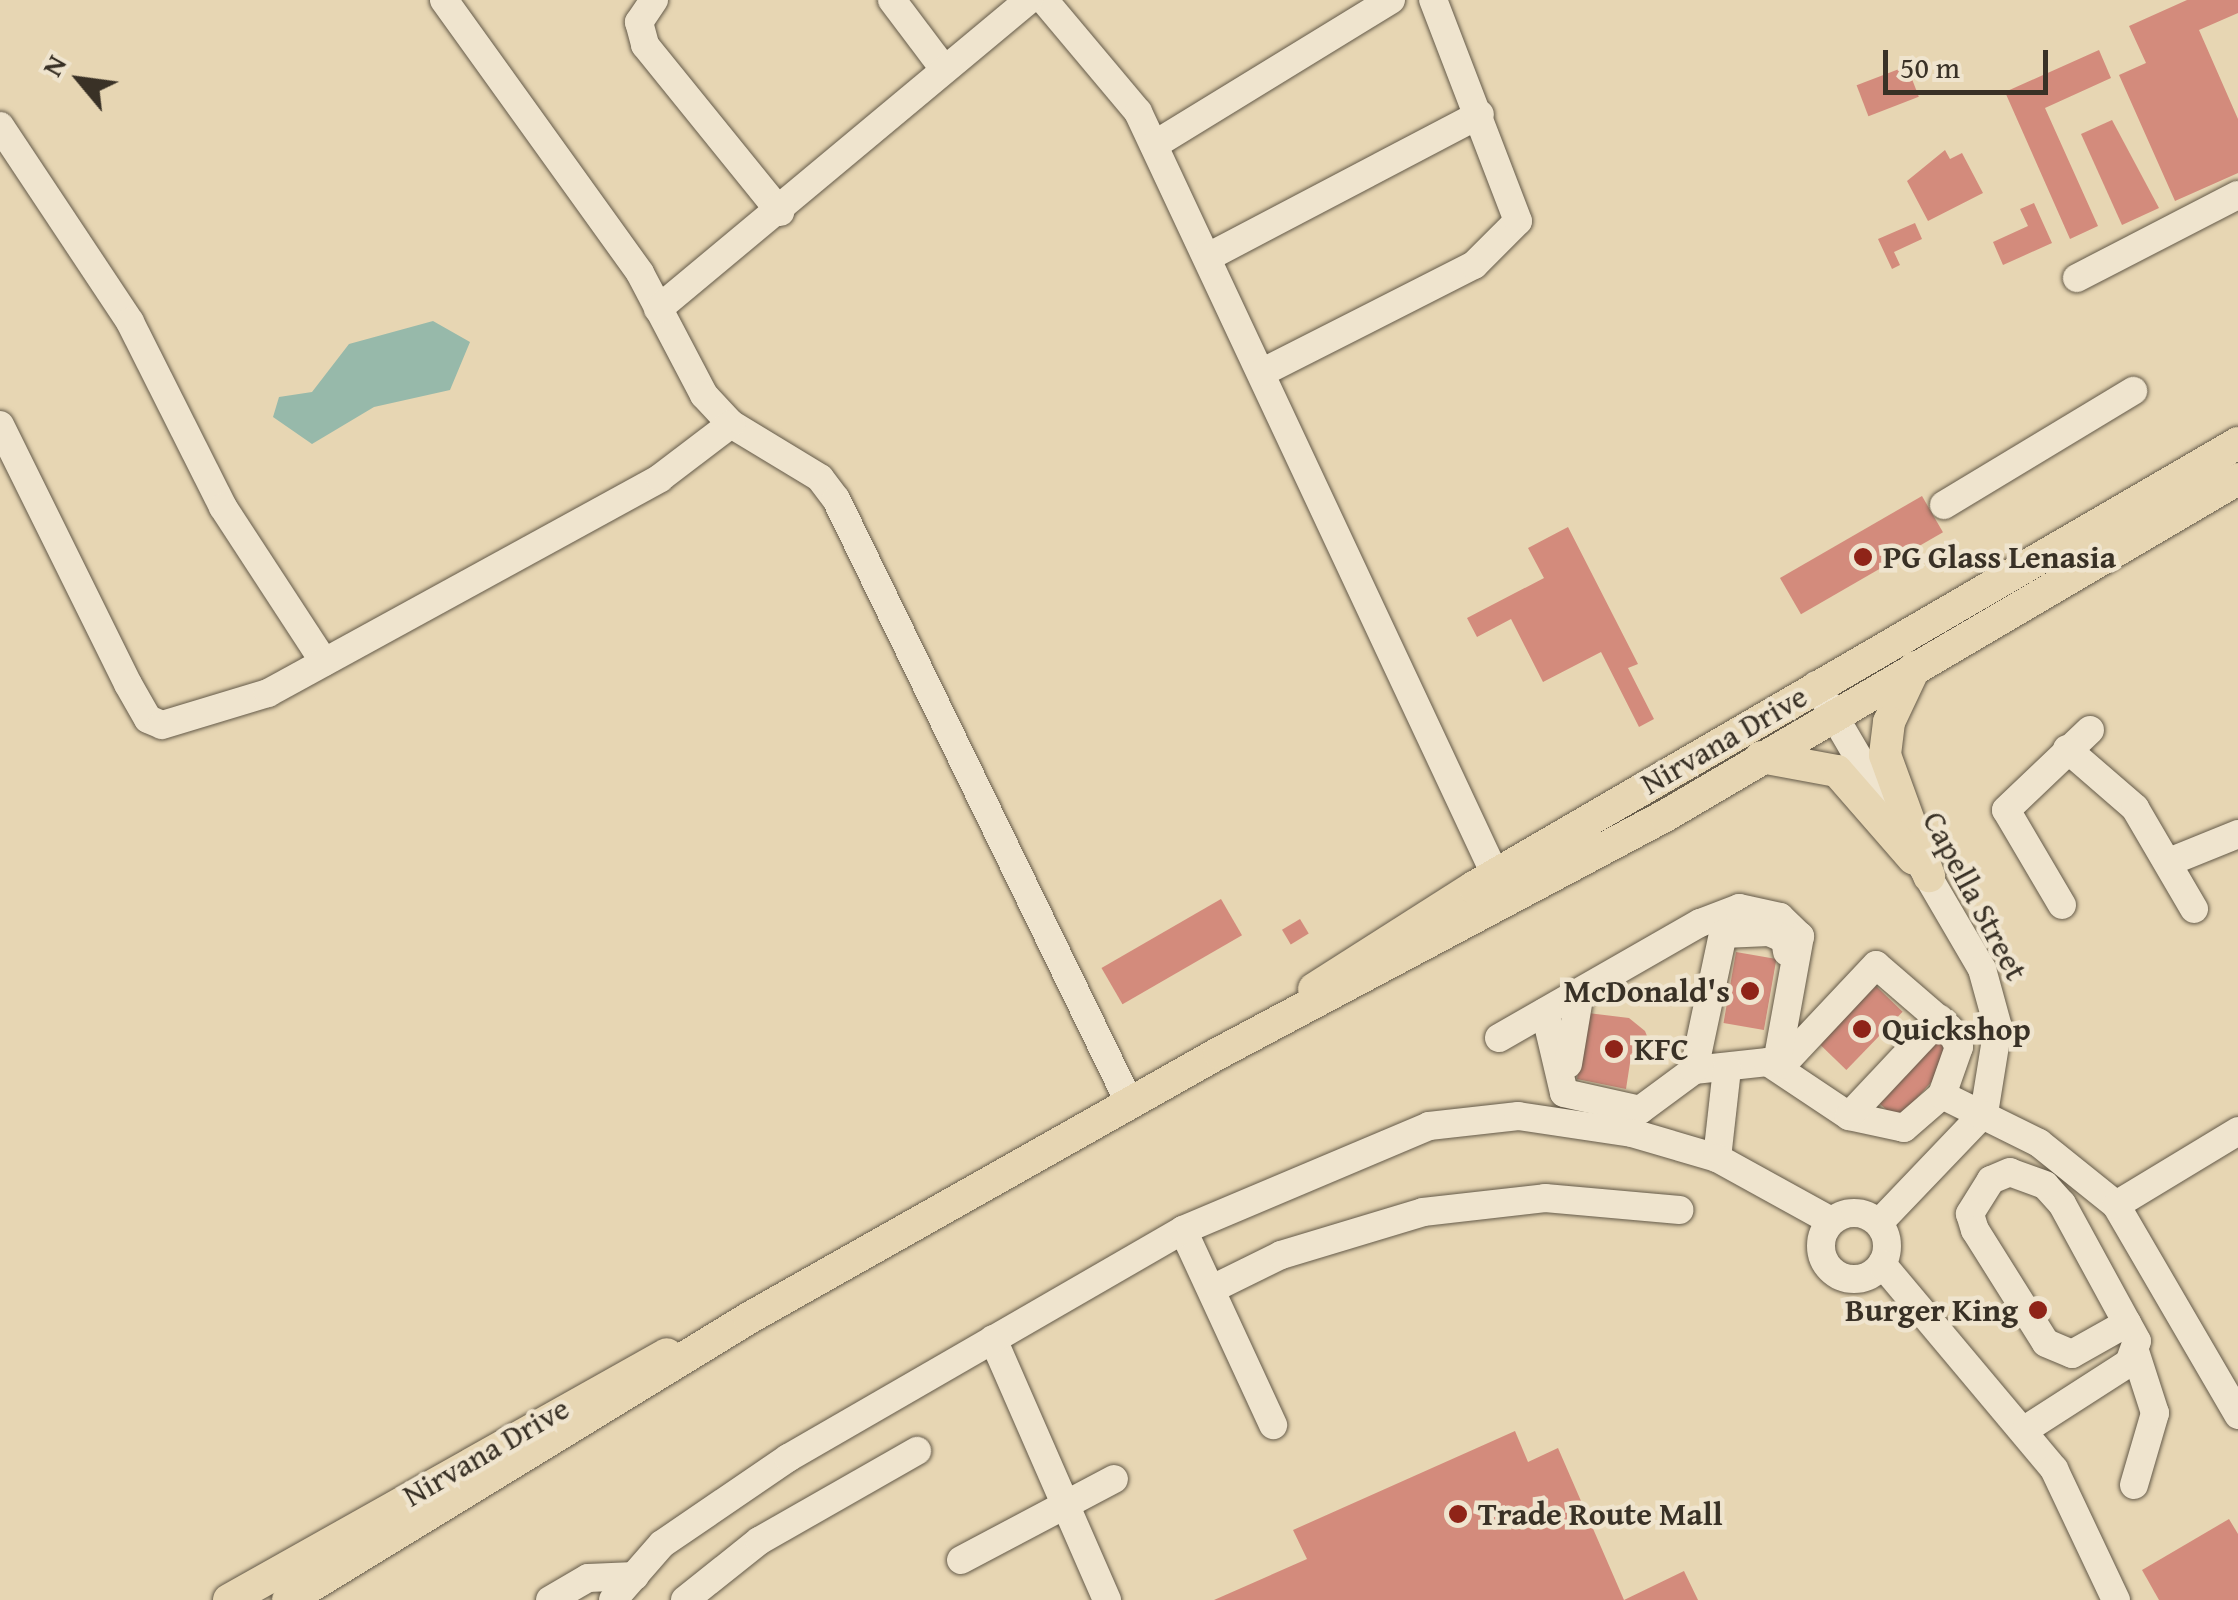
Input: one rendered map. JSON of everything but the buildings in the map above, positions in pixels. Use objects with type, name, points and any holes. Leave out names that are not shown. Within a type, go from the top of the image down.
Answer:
[{"type":"main road","name":"Nirvana Drive","points":[[1220,1053],[1495,874],[1824,699],[2238,443]]},
{"type":"main road","name":"Nirvana Drive","points":[[288,1600],[749,1318],[1220,1053],[1416,955],[1761,757],[1824,699],[1915,667],[2238,479]]},
{"type":"main road","points":[[1915,667],[1888,722],[1886,755],[1929,876]]},
{"type":"main road","points":[[1761,757],[1837,771],[1929,876]]},
{"type":"main road","name":"Nirvana Drive","points":[[229,1600],[569,1403],[749,1318]]},
{"type":"street","points":[[444,0],[658,309],[704,395],[731,424],[810,471],[836,499],[1130,1104]]},
{"type":"street","points":[[654,0],[639,22],[645,45],[780,212]]},
{"type":"street","points":[[892,0],[944,69]]},
{"type":"street","points":[[658,309],[780,212],[1028,0]]},
{"type":"street","points":[[1044,0],[1126,97],[1154,145],[1495,874]]},
{"type":"street","points":[[1154,145],[1390,0]]},
{"type":"street","points":[[1263,372],[1503,243],[1518,221],[1480,114],[1432,0]]},
{"type":"street","points":[[1208,257],[1480,114]]},
{"type":"street","points":[[0,126],[130,322],[223,507],[324,662]]},
{"type":"street","points":[[2077,278],[2238,195]]},
{"type":"street","points":[[1944,505],[2132,390]]},
{"type":"street","points":[[0,425],[148,719],[162,725],[268,693],[660,478],[731,424]]},
{"type":"street","name":"Capella Street","points":[[1824,699],[1982,969],[1995,1009],[1998,1064],[1984,1113]]},
{"type":"street","points":[[2062,905],[2006,810],[2090,730]]},
{"type":"street","points":[[2067,750],[2118,788],[2169,862],[2194,908]]},
{"type":"street","points":[[2169,862],[2238,834]]},
{"type":"street","points":[[1499,1038],[1665,944],[1740,908],[1792,924],[1800,948],[1776,1063]]},
{"type":"street","points":[[1694,1070],[1717,942],[1730,929],[1785,939],[1776,1063]]},
{"type":"street","points":[[1665,944],[1692,955],[1710,983]]},
{"type":"street","points":[[1545,1012],[1559,1043],[1554,1072],[1564,1093],[1640,1110],[1694,1070],[1776,1063],[1874,966],[1940,1019],[1959,1046],[1942,1096],[1904,1128],[1849,1116],[1776,1063]]},
{"type":"street","points":[[1580,992],[1568,1076],[1598,1092],[1657,1100]]},
{"type":"street","points":[[1849,1116],[1940,1019]]},
{"type":"street","points":[[1716,1158],[1727,1069]]},
{"type":"street","points":[[1942,1096],[1984,1113],[2059,1156],[2116,1204],[2238,1415]]},
{"type":"street","points":[[1880,1224],[1984,1113]]},
{"type":"street","points":[[614,1600],[662,1544],[788,1458],[1183,1230],[1429,1126],[1518,1116],[1632,1133],[1716,1158],[1831,1221]]},
{"type":"street","points":[[2116,1204],[2238,1131]]},
{"type":"street","points":[[2127,1323],[2072,1354],[2046,1343],[1974,1230],[1976,1195],[2010,1172],[2045,1185],[2127,1323],[2155,1412],[2134,1484]]},
{"type":"street","points":[[1212,1290],[1298,1250],[1423,1212],[1545,1198],[1679,1210]]},
{"type":"street","points":[[1850,1212],[1880,1224],[1888,1243],[1882,1264],[1853,1280],[1832,1272],[1821,1241],[1831,1221],[1850,1212]]},
{"type":"street","points":[[1183,1230],[1273,1425]]},
{"type":"street","points":[[1882,1264],[2026,1429],[2116,1600]]},
{"type":"street","points":[[993,1340],[1107,1600]]},
{"type":"street","points":[[2026,1429],[2136,1354]]},
{"type":"street","points":[[685,1600],[759,1540],[917,1451]]},
{"type":"street","points":[[961,1560],[1069,1510],[1114,1479]]},
{"type":"street","points":[[550,1600],[588,1578],[634,1576]]},
{"type":"shaded area","points":[[433,321],[470,342],[450,390],[374,407],[312,444],[273,417],[279,397],[312,392],[349,344]]},
{"type":"place","name":"PG Glass Lenasia","points":[[1863,557]]},
{"type":"place","name":"McDonald's","points":[[1750,991]]},
{"type":"place","name":"Quickshop","points":[[1862,1029]]},
{"type":"place","name":"KFC","points":[[1614,1049]]},
{"type":"place","name":"Burger King","points":[[2038,1310]]},
{"type":"place","name":"Trade Route Mall","points":[[1458,1514]]}]
